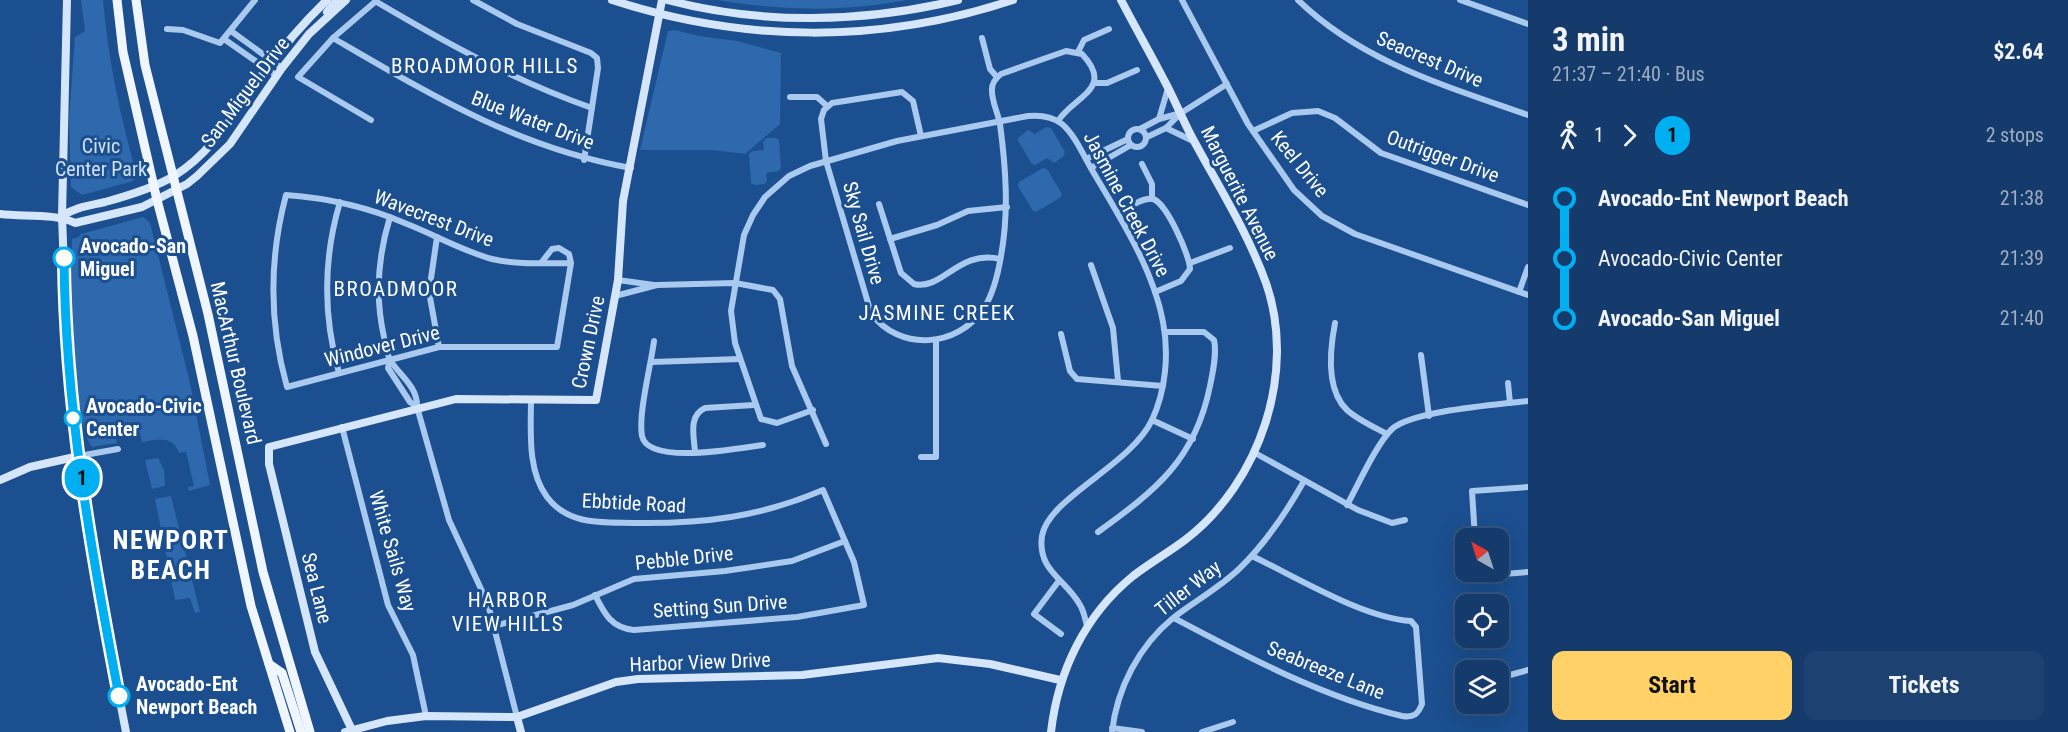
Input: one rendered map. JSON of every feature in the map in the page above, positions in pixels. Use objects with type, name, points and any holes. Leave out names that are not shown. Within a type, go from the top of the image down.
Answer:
[{"type":"main road","name":"MacArthur Boulevard","points":[[117,0],[123,52],[157,200],[193,336],[251,606],[290,732]]},
{"type":"main road","name":"MacArthur Boulevard","points":[[136,0],[144,66],[208,314],[263,572],[310,732]]},
{"type":"main road","points":[[269,664],[282,673],[301,732]]},
{"type":"street","points":[[67,0],[62,216],[66,343],[79,456],[102,608],[126,732]]},
{"type":"street","points":[[167,29],[183,30],[214,42],[225,39],[255,0]]},
{"type":"street","name":"San Miguel Drive","points":[[0,214],[40,218],[62,216],[75,207],[104,202],[173,177],[201,156],[218,138],[269,64],[293,34],[327,0]]},
{"type":"street","points":[[323,21],[329,8],[337,0]]},
{"type":"street","name":"San Miguel Drive","points":[[62,216],[75,223],[111,216],[157,200],[197,176],[230,144],[279,72],[323,21],[346,0]]},
{"type":"street","points":[[473,0],[517,24],[594,55],[598,68],[584,160]]},
{"type":"street","points":[[612,0],[660,14],[746,30],[797,34],[851,33],[917,25],[974,13],[1013,0]]},
{"type":"street","name":"Crown Drive","points":[[269,447],[417,407],[456,399],[596,400],[618,280],[623,201],[662,0]]},
{"type":"street","points":[[667,0],[720,12],[830,17],[873,15],[958,0]]},
{"type":"street","name":"Marguerite Avenue","points":[[1051,732],[1060,680],[1087,626],[1110,598],[1133,577],[1186,539],[1208,519],[1227,496],[1255,453],[1269,412],[1275,367],[1275,340],[1266,284],[1248,240],[1121,0]]},
{"type":"street","name":"Keel Drive","points":[[1182,0],[1253,131],[1294,190],[1310,207],[1335,224],[1528,295]]},
{"type":"street","name":"Seacrest Drive","points":[[1298,0],[1331,28],[1376,57],[1425,78],[1528,115]]},
{"type":"street","points":[[1460,0],[1528,24]]},
{"type":"street","points":[[371,120],[298,78],[333,38],[376,1],[486,65],[592,108]]},
{"type":"street","points":[[1078,52],[1084,40],[1109,28]]},
{"type":"street","points":[[231,31],[279,72]]},
{"type":"street","name":"Blue Water Drive","points":[[333,38],[454,107],[537,144],[584,160],[631,168]]},
{"type":"street","points":[[982,38],[990,69],[997,77],[1066,51],[1078,52],[1086,59],[1095,83],[1090,93],[1070,105],[1058,121]]},
{"type":"street","points":[[225,39],[269,64]]},
{"type":"street","points":[[1095,83],[1107,83],[1137,70]]},
{"type":"street","name":"Sky Sail Drive","points":[[827,106],[821,118],[826,161],[871,313],[881,325],[897,335],[914,340],[936,340],[957,333],[977,317],[989,298],[1000,259],[1007,207],[1000,121],[992,91],[997,77]]},
{"type":"street","points":[[1086,159],[1130,142],[1143,146],[1147,137],[1166,128],[1181,113],[1227,84]]},
{"type":"street","points":[[1159,119],[1168,88]]},
{"type":"street","points":[[790,97],[817,97],[827,106],[836,101],[902,92],[913,101],[921,136]]},
{"type":"street","name":"Outrigger Drive","points":[[1253,131],[1292,112],[1318,111],[1342,122],[1381,153],[1528,205]]},
{"type":"street","points":[[1130,142],[1131,131],[1159,119],[1181,113]]},
{"type":"street","name":"Jasmine Creek Drive","points":[[754,405],[731,322],[735,283],[744,235],[759,205],[773,189],[789,176],[826,161],[921,136],[1039,115],[1058,121],[1069,132],[1118,214],[1155,292],[1165,332],[1166,360],[1163,386],[1152,420],[1132,450],[1059,507],[1047,521],[1042,538],[1043,556],[1048,570],[1076,598],[1087,626]]},
{"type":"street","points":[[1166,128],[1194,141]]},
{"type":"street","points":[[1140,129],[1147,137]]},
{"type":"street","points":[[1091,168],[1130,142]]},
{"type":"street","points":[[1142,164],[1152,184],[1152,199]]},
{"type":"street","name":"Wavecrest Drive","points":[[287,387],[276,335],[273,282],[278,230],[286,195],[340,202],[390,217],[491,258],[540,263],[571,263]]},
{"type":"street","points":[[1118,214],[1143,201],[1152,199],[1164,207],[1190,263],[1185,278],[1155,292]]},
{"type":"street","points":[[339,373],[329,331],[326,288],[330,244],[340,202]]},
{"type":"street","points":[[879,204],[901,273],[909,282],[919,285],[932,282],[969,260],[987,257],[1000,259]]},
{"type":"street","points":[[890,239],[937,225],[968,211],[1007,207]]},
{"type":"street","points":[[390,217],[381,254],[378,292],[380,321],[390,360],[416,394],[417,407],[449,520],[479,582],[494,626],[521,732]]},
{"type":"street","points":[[437,237],[429,292],[439,347]]},
{"type":"street","points":[[540,263],[547,252],[559,248],[569,254],[571,263]]},
{"type":"street","points":[[1190,263],[1230,248]]},
{"type":"street","name":"Windover Drive","points":[[287,387],[439,347],[557,347],[571,263]]},
{"type":"street","points":[[1091,265],[1113,328],[1118,381]]},
{"type":"street","points":[[1519,292],[1528,267]]},
{"type":"street","points":[[618,280],[654,285],[735,283],[767,287],[777,294],[792,366],[826,444]]},
{"type":"street","points":[[630,294],[631,282]]},
{"type":"street","points":[[615,296],[630,294],[654,285]]},
{"type":"street","points":[[1335,323],[1331,345],[1337,395],[1351,414],[1387,434]]},
{"type":"street","points":[[1098,532],[1157,488],[1175,469],[1193,439],[1209,394],[1215,344],[1211,336],[1203,332],[1165,332]]},
{"type":"street","points":[[1061,334],[1070,371],[1077,379],[1087,382],[1118,381],[1163,386]]},
{"type":"street","points":[[921,457],[936,457],[936,340]]},
{"type":"street","points":[[654,341],[642,437],[651,449],[660,453],[695,452],[763,445]]},
{"type":"street","points":[[1421,355],[1430,416]]},
{"type":"street","points":[[652,362],[740,359]]},
{"type":"street","points":[[1508,383],[1510,403]]},
{"type":"street","name":"Ebbtide Road","points":[[531,399],[531,448],[539,482],[555,506],[581,520],[707,522],[790,503],[823,490],[845,541]]},
{"type":"street","points":[[1347,505],[1387,434],[1405,421],[1528,401]]},
{"type":"street","points":[[695,452],[694,420],[698,412],[705,408],[754,405],[761,418],[771,423],[813,410]]},
{"type":"street","points":[[1152,420],[1193,439]]},
{"type":"street","name":"White Sails Way","points":[[342,427],[388,605],[413,655],[426,717]]},
{"type":"street","name":"Sea Lane","points":[[269,447],[267,456],[315,652],[350,731]]},
{"type":"street","points":[[0,480],[30,467],[118,449]]},
{"type":"street","points":[[1255,453],[1347,505],[1392,523],[1405,520]]},
{"type":"street","name":"Tiller Way","points":[[1112,730],[1118,702],[1132,667],[1148,644],[1174,618],[1218,587],[1252,556],[1280,523],[1305,481]]},
{"type":"street","points":[[1475,528],[1472,491],[1528,487]]},
{"type":"street","name":"Pebble Drive","points":[[494,626],[573,605],[634,579],[725,571],[792,561],[845,541]]},
{"type":"street","name":"Setting Sun Drive","points":[[595,595],[605,614],[613,623],[634,630],[797,617],[864,605],[858,574],[845,541]]},
{"type":"street","name":"Seabreeze Lane","points":[[1174,618],[1314,687],[1402,716],[1411,717],[1418,713],[1422,704],[1416,627],[1411,621],[1381,615],[1349,602],[1252,556]]},
{"type":"street","points":[[1509,574],[1528,572]]},
{"type":"street","points":[[1058,582],[1034,614],[1061,634]]},
{"type":"street","name":"Harbor View Drive","points":[[350,731],[387,721],[426,717],[517,717],[616,682],[638,679],[802,675],[938,658],[990,664],[1060,680]]},
{"type":"street","points":[[1509,676],[1528,670]]},
{"type":"street","points":[[1202,732],[1233,722]]},
{"type":"street","points":[[1112,730],[1142,732]]},
{"type":"green space","name":"Civic Center Park","points":[[81,0],[103,0],[115,87],[136,172],[134,180],[130,182],[82,195],[71,187],[69,119],[75,37],[85,31]]},
{"type":"green space","points":[[717,0],[907,0],[860,7],[812,9]]},
{"type":"green space","points":[[675,30],[737,41],[781,53],[780,124],[745,154],[712,150],[640,150],[668,31]]},
{"type":"green space","points":[[1046,127],[1051,128],[1065,152],[1063,157],[1054,163],[1047,158],[1035,165],[1032,164],[1017,139],[1028,130],[1035,134]]},
{"type":"green space","points":[[767,138],[779,140],[781,168],[779,171],[766,173],[767,181],[764,184],[755,185],[751,183],[749,154],[752,151],[764,150],[763,142]]},
{"type":"green space","points":[[1043,168],[1047,169],[1062,194],[1061,197],[1036,212],[1033,211],[1018,186],[1019,182]]},
{"type":"green space","name":"Civic Center Park","points":[[143,217],[150,223],[190,383],[210,485],[189,491],[188,487],[194,486],[186,452],[179,453],[169,441],[142,442],[139,429],[115,433],[117,443],[92,447],[84,430],[79,406],[73,347],[72,239],[81,234]]},
{"type":"green space","points":[[158,458],[164,470],[165,486],[152,489],[145,460]]},
{"type":"green space","points":[[171,496],[200,612],[195,613],[190,598],[175,600],[155,499]]},
{"type":"bus line","name":"1","points":[[64,258],[66,343],[71,403],[102,608],[119,696]]},
{"type":"place","name":"Avocado-San Miguel","points":[[64,258]]},
{"type":"place","name":"Avocado-Civic Center","points":[[73,418]]},
{"type":"place","name":"Avocado-Ent Newport Beach","points":[[119,696]]},
{"type":"district","name":"BROADMOOR HILLS","points":[[485,66]]},
{"type":"district","name":"BROADMOOR","points":[[396,289]]},
{"type":"district","name":"JASMINE CREEK","points":[[937,313]]},
{"type":"district","name":"NEWPORT BEACH","points":[[171,555]]},
{"type":"district","name":"HARBOR VIEW HILLS","points":[[508,612]]}]
